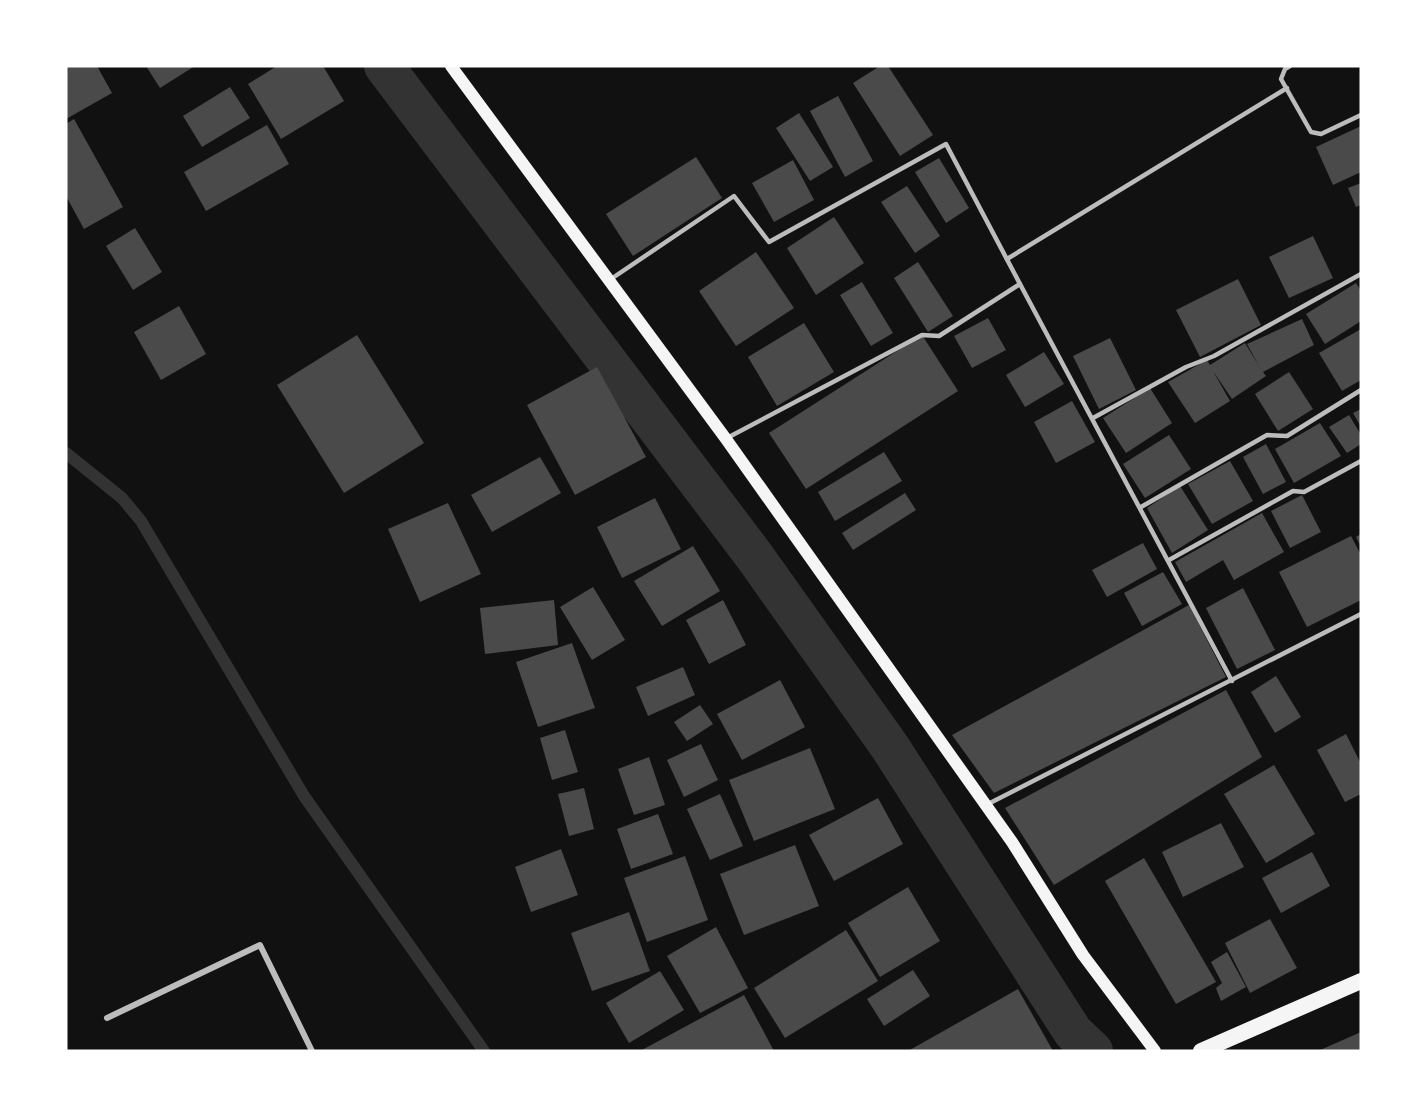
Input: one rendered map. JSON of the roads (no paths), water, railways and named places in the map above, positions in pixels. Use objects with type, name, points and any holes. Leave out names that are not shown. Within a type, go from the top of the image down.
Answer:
[{"type":"highway","points":[[1201,1051],[1361,981]]},
{"type":"main road","points":[[451,66],[726,439],[985,806],[1083,955],[1155,1051]]},
{"type":"street","points":[[107,1018],[260,945],[312,1051]]},
{"type":"lane","points":[[1290,66],[1285,69],[1281,79],[1311,132],[1317,135],[1361,115]]},
{"type":"lane","points":[[1007,259],[1287,88]]},
{"type":"lane","points":[[608,280],[734,196],[769,242],[946,144],[1232,681]]},
{"type":"lane","points":[[1093,418],[1186,367],[1214,356],[1361,274]]},
{"type":"lane","points":[[726,439],[922,335],[939,336],[1020,284]]},
{"type":"lane","points":[[1141,507],[1267,435],[1287,436],[1361,390]]},
{"type":"lane","points":[[1168,560],[1293,490],[1304,492],[1361,461]]},
{"type":"lane","points":[[985,806],[1361,614]]},
{"type":"waterway","points":[[384,66],[755,557],[890,747],[1073,1032],[1093,1051]]},
{"type":"waterway","points":[[66,453],[122,498],[141,521],[304,796],[484,1051]]}]
